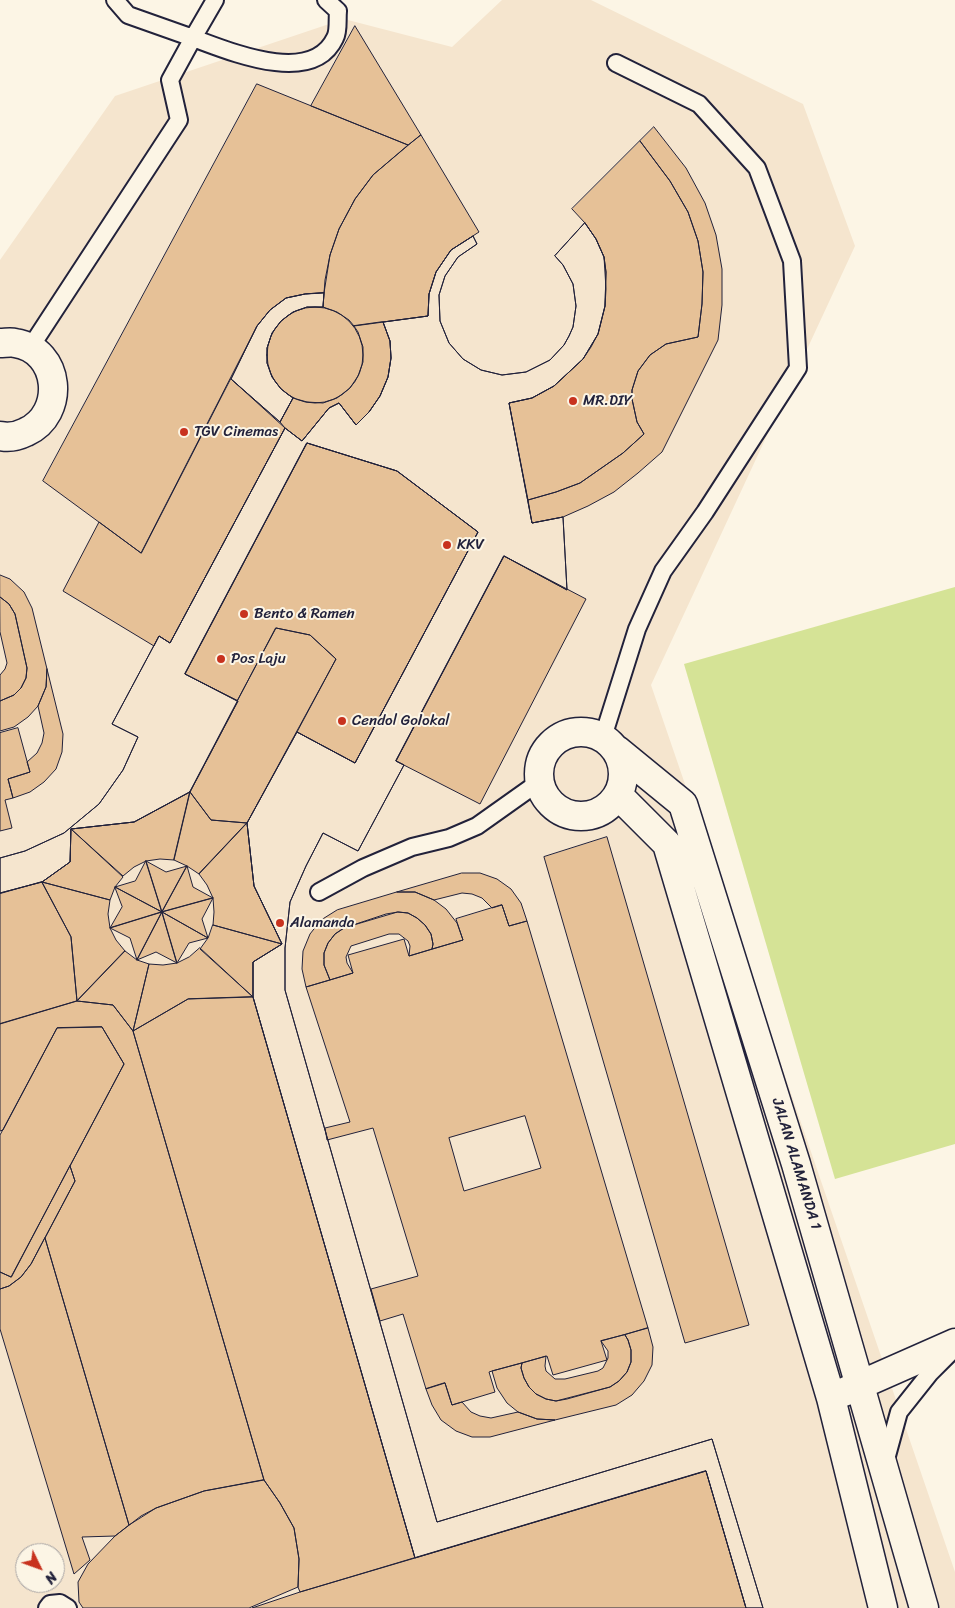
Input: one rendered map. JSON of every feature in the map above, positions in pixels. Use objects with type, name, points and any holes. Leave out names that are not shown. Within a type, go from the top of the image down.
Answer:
[{"type":"street","points":[[0,343],[16,343],[30,348],[43,358],[51,371],[54,388],[52,403],[45,418],[33,429],[19,436],[0,436]]},
{"type":"street","name":"JALAN ALAMANDA 1","points":[[539,782],[540,763],[550,745],[566,734],[585,731],[610,743],[683,804],[796,1164],[861,1384],[924,1608]]},
{"type":"street","points":[[539,782],[548,801],[564,814],[585,817],[605,811],[619,796],[625,772],[610,743]]},
{"type":"street","points":[[619,796],[667,844],[831,1398],[883,1608]]},
{"type":"street","points":[[831,1398],[955,1343]]},
{"type":"lane","points":[[115,0],[193,38],[256,60],[308,62],[324,54],[336,36],[338,12],[326,0]]},
{"type":"lane","points":[[30,348],[179,120],[170,80],[215,0]]},
{"type":"lane","points":[[610,743],[637,630],[662,571],[705,512],[798,368],[792,261],[756,168],[699,104],[616,63]]},
{"type":"lane","points":[[319,892],[363,868],[412,847],[449,838],[477,826],[539,782]]},
{"type":"lane","points":[[884,1466],[899,1412],[930,1373],[955,1348]]},
{"type":"lane","points":[[47,1608],[50,1604],[60,1603],[68,1608]]},
{"type":"shaded area","points":[[502,0],[591,0],[803,104],[855,246],[651,685],[955,1572],[955,1608],[0,1608],[0,260],[115,96],[344,19],[452,47]]},
{"type":"green space","points":[[955,587],[955,1144],[835,1179],[684,664]]},
{"type":"building","points":[[355,26],[421,135],[408,145],[311,106]]},
{"type":"building","points":[[257,84],[408,145],[373,175],[355,199],[339,229],[330,255],[324,293],[286,298],[270,310],[257,326],[141,553],[43,481]]},
{"type":"building","points":[[654,127],[686,168],[705,203],[716,235],[722,269],[722,305],[718,340],[662,452],[614,492],[563,517],[532,523],[528,500],[580,483],[623,453],[644,434],[637,422],[632,399],[632,390],[638,371],[650,355],[666,344],[698,337],[703,272],[698,241],[688,212],[670,181],[640,141]]},
{"type":"building","points":[[421,135],[479,232],[451,250],[436,272],[429,294],[428,316],[354,326],[337,312],[323,307],[325,280],[330,255],[339,229],[355,199],[373,175]]},
{"type":"building","points":[[640,141],[670,181],[688,212],[698,241],[703,272],[698,337],[666,344],[650,355],[638,371],[632,390],[632,399],[637,422],[644,434],[623,453],[580,483],[528,500],[509,403],[532,398],[554,386],[583,359],[598,334],[605,306],[604,257],[596,239],[572,209]]},
{"type":"building","name":"Alamanda","points":[[585,223],[596,239],[604,257],[606,272],[605,306],[598,334],[583,359],[554,386],[532,398],[509,403],[532,523],[563,517],[567,590],[504,556],[396,761],[404,765],[358,851],[323,833],[306,866],[290,902],[285,948],[285,990],[437,1522],[712,1439],[763,1608],[746,1608],[706,1471],[415,1558],[253,997],[253,962],[282,944],[254,886],[247,823],[297,732],[355,763],[478,532],[397,471],[307,443],[185,674],[238,701],[190,792],[134,822],[71,829],[70,862],[42,882],[0,893],[0,858],[25,851],[64,833],[99,804],[123,770],[138,737],[112,724],[159,636],[170,643],[285,428],[302,441],[329,408],[339,403],[356,425],[369,412],[380,396],[388,377],[391,358],[390,341],[383,322],[428,316],[429,294],[436,272],[451,250],[473,236],[477,244],[458,257],[445,276],[439,295],[440,321],[449,343],[463,359],[481,370],[502,375],[526,372],[550,360],[564,345],[569,336],[573,327],[576,306],[573,284],[563,265],[555,256]]},
{"type":"building","name":"Alamanda","points":[[585,223],[596,239],[604,257],[606,272],[605,306],[598,334],[583,359],[554,386],[532,398],[509,403],[532,523],[563,517],[567,590],[504,556],[396,761],[404,765],[358,851],[323,833],[306,866],[290,902],[285,948],[285,990],[437,1522],[712,1439],[763,1608],[746,1608],[706,1471],[415,1558],[253,997],[253,962],[282,944],[254,886],[247,823],[297,732],[355,763],[478,532],[397,471],[307,443],[185,674],[238,701],[190,792],[134,822],[71,829],[70,862],[42,882],[0,893],[0,858],[25,851],[64,833],[99,804],[123,770],[138,737],[112,724],[159,636],[170,643],[285,428],[302,441],[329,408],[339,403],[356,425],[369,412],[380,396],[388,377],[391,358],[390,341],[383,322],[428,316],[429,294],[436,272],[451,250],[473,236],[477,244],[458,257],[445,276],[439,295],[440,321],[449,343],[463,359],[481,370],[502,375],[526,372],[550,360],[564,345],[569,336],[573,327],[576,306],[573,284],[563,265],[555,256]]},
{"type":"building","points":[[324,293],[323,307],[307,307],[293,312],[281,321],[272,333],[267,348],[267,363],[272,377],[281,389],[293,398],[280,422],[231,379],[257,326],[270,310],[286,298]]},
{"type":"building","points":[[324,293],[323,307],[307,307],[293,312],[281,321],[272,333],[267,348],[267,363],[272,377],[281,389],[293,398],[280,422],[231,379],[257,326],[270,310],[286,298]]},
{"type":"building","points":[[315,307],[333,311],[349,321],[359,337],[363,355],[359,373],[349,389],[333,399],[315,403],[297,399],[281,389],[271,373],[267,355],[271,337],[281,321],[297,311]]},
{"type":"building","points":[[383,322],[390,341],[391,358],[388,377],[380,396],[369,412],[356,425],[339,403],[329,408],[302,441],[285,428],[280,422],[293,398],[307,402],[323,403],[337,398],[350,388],[358,376],[363,362],[363,347],[354,326]]},
{"type":"building","points":[[231,379],[285,428],[170,643],[159,636],[154,646],[63,591],[99,522],[141,553]]},
{"type":"building","points":[[307,443],[397,471],[478,532],[355,763],[297,732],[336,659],[310,635],[276,628],[237,701],[185,674]]},
{"type":"building","points":[[504,556],[586,599],[480,804],[396,761]]},
{"type":"building","points":[[0,575],[10,579],[24,592],[32,608],[47,669],[46,687],[38,706],[28,717],[14,727],[0,731],[0,701],[14,695],[21,688],[26,678],[27,668],[15,614],[9,604],[0,597]]},
{"type":"building","points":[[0,597],[9,604],[15,614],[27,668],[26,678],[21,688],[14,695],[0,701],[0,675],[7,663],[0,632]]},
{"type":"building","points":[[276,628],[310,635],[336,659],[247,823],[211,820],[190,792]]},
{"type":"building","points":[[47,669],[63,734],[62,752],[56,769],[44,782],[30,792],[13,798],[8,779],[30,772],[27,762],[37,753],[42,743],[44,733],[38,706],[46,687]]},
{"type":"building","points":[[18,728],[30,772],[8,779],[13,798],[5,800],[12,828],[0,831],[0,733]]},
{"type":"building","points":[[190,792],[174,860],[146,861],[134,867],[123,876],[71,829],[134,822]]},
{"type":"building","points":[[190,792],[211,820],[247,823],[199,874],[174,860]]},
{"type":"building","points":[[247,823],[254,886],[282,944],[213,925],[213,898],[199,874]]},
{"type":"building","points":[[71,829],[123,877],[115,887],[110,900],[42,882],[70,862]]},
{"type":"building","points":[[607,837],[749,1325],[685,1343],[544,857]]},
{"type":"building","points":[[146,861],[166,872],[187,866],[162,912]]},
{"type":"building","points":[[146,861],[162,912],[115,887],[135,881]]},
{"type":"building","points":[[187,866],[193,887],[213,898],[162,912]]},
{"type":"building","points":[[462,873],[480,873],[497,879],[511,889],[521,903],[527,921],[509,926],[502,905],[492,908],[482,898],[472,894],[462,893],[434,900],[415,892],[397,892]]},
{"type":"building","points":[[42,882],[110,900],[108,914],[110,928],[116,940],[125,951],[77,1001],[71,937]]},
{"type":"building","points":[[42,882],[71,937],[77,1001],[0,1024],[0,894]]},
{"type":"building","points":[[115,887],[162,912],[110,928],[122,907]]},
{"type":"building","points":[[397,892],[415,892],[434,900],[446,909],[457,923],[463,940],[432,949],[431,934],[417,918],[408,913],[386,914],[344,928],[335,934],[328,943],[324,953],[324,965],[330,980],[306,987],[302,969],[303,951],[310,934],[321,920],[337,910]]},
{"type":"building","points":[[213,898],[202,919],[208,938],[162,912]]},
{"type":"building","points":[[502,905],[509,926],[527,921],[648,1328],[601,1341],[607,1360],[553,1375],[547,1356],[489,1372],[495,1392],[452,1405],[445,1383],[426,1389],[403,1314],[380,1321],[371,1289],[418,1276],[373,1128],[327,1140],[325,1128],[350,1122],[306,987],[353,973],[348,955],[404,939],[409,956],[463,940],[456,919]]},
{"type":"building","points":[[162,912],[208,938],[189,943],[177,963]]},
{"type":"building","points":[[162,912],[177,963],[156,952],[137,960]]},
{"type":"building","points":[[162,912],[137,960],[130,938],[110,928]]},
{"type":"building","points":[[398,912],[408,913],[425,925],[431,934],[432,949],[409,956],[410,946],[408,941],[399,934],[389,934],[351,946],[346,957],[353,973],[330,980],[324,965],[324,953],[328,943],[335,934],[344,928]]},
{"type":"building","points":[[213,925],[282,944],[253,962],[253,997],[200,949],[208,938]]},
{"type":"building","points":[[200,948],[253,997],[188,999],[133,1031],[149,964],[177,963],[189,957]]},
{"type":"building","points":[[125,951],[137,960],[149,964],[133,1031],[113,1005],[77,1001]]},
{"type":"building","points":[[253,997],[415,1558],[300,1592],[298,1587],[299,1559],[294,1528],[264,1480],[133,1031],[188,999]]},
{"type":"building","points":[[77,1001],[113,1005],[133,1031],[264,1480],[204,1491],[156,1508],[129,1525],[45,1238],[75,1181],[70,1166],[124,1064],[102,1027],[57,1028],[3,1130],[0,1131],[0,1024]]},
{"type":"building","points":[[102,1027],[124,1064],[11,1277],[0,1272],[0,1135],[57,1028]]},
{"type":"building","points":[[525,1116],[541,1168],[464,1191],[449,1138]]},
{"type":"building","points":[[70,1166],[75,1181],[31,1264],[21,1277],[9,1286],[0,1289],[0,1272],[11,1277]]},
{"type":"building","points":[[45,1238],[129,1525],[115,1536],[82,1537],[90,1560],[74,1574],[0,1329],[0,1289],[9,1286],[21,1277],[31,1264]]},
{"type":"building","points":[[648,1328],[653,1347],[652,1365],[644,1381],[632,1395],[616,1405],[555,1420],[537,1419],[518,1412],[507,1403],[497,1388],[492,1371],[522,1363],[521,1368],[529,1387],[536,1394],[546,1399],[556,1401],[567,1399],[610,1387],[627,1372],[631,1362],[631,1350],[625,1335]]},
{"type":"building","points":[[625,1335],[631,1350],[631,1362],[627,1372],[610,1387],[556,1401],[536,1394],[524,1378],[521,1368],[522,1363],[546,1356],[546,1371],[555,1379],[565,1379],[598,1371],[603,1368],[608,1358],[608,1351],[601,1341]]},
{"type":"building","points":[[445,1383],[452,1405],[462,1402],[471,1412],[480,1416],[491,1418],[518,1412],[537,1419],[555,1420],[490,1437],[472,1437],[456,1431],[441,1420],[432,1405],[426,1389]]},
{"type":"building","points":[[706,1471],[746,1608],[252,1608],[300,1592]]},
{"type":"building","points":[[264,1480],[294,1528],[299,1559],[298,1587],[249,1608],[83,1608],[79,1602],[78,1582],[88,1564],[115,1536],[141,1516],[156,1508],[204,1491]]},
{"type":"place","name":"MR.DIY","points":[[573,401]]},
{"type":"place","name":"TGV Cinemas","points":[[184,432]]},
{"type":"place","name":"KKV","points":[[447,545]]},
{"type":"place","name":"Bento & Ramen","points":[[244,614]]},
{"type":"place","name":"Pos Laju","points":[[221,659]]},
{"type":"place","name":"Cendol Golokal","points":[[342,721]]},
{"type":"place","name":"Alamanda","points":[[280,923]]}]
